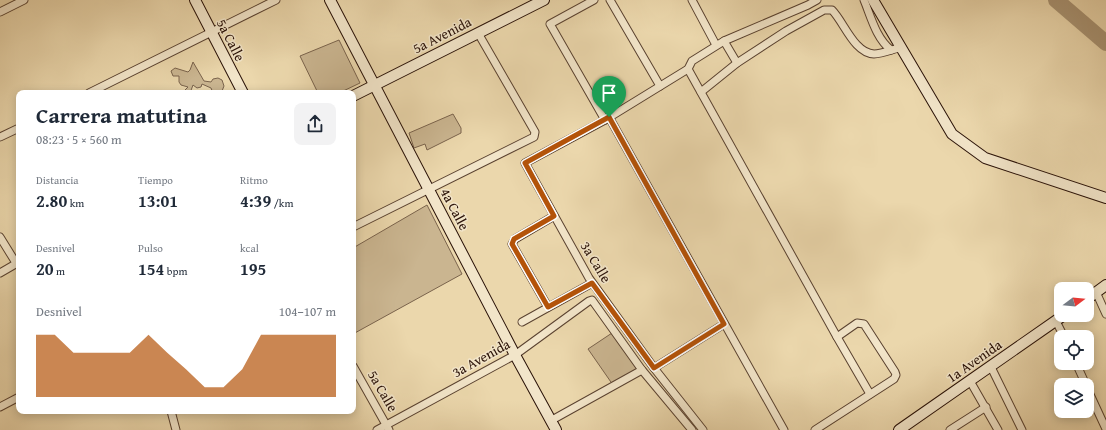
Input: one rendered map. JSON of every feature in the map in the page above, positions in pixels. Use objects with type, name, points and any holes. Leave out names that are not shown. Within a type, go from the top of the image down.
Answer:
[{"type":"main road","name":"5a Calle","points":[[195,0],[241,90]]},
{"type":"main road","name":"4a Calle","points":[[330,0],[515,355],[552,420],[556,430]]},
{"type":"main road","name":"5a Avenida","points":[[356,95],[544,0]]},
{"type":"main road","points":[[873,0],[952,134],[985,158],[1106,198]]},
{"type":"main road","points":[[1096,292],[1106,285]]},
{"type":"main road","name":"1a Avenida","points":[[899,430],[1054,322]]},
{"type":"street","points":[[0,12],[24,0]]},
{"type":"street","points":[[95,90],[276,0]]},
{"type":"street","points":[[594,0],[550,24],[607,119],[784,430]]},
{"type":"street","points":[[610,0],[660,86]]},
{"type":"street","points":[[692,0],[716,45]]},
{"type":"street","points":[[607,119],[688,69],[692,61],[716,45],[817,0]]},
{"type":"street","points":[[864,0],[879,36],[885,45],[891,50]]},
{"type":"street","points":[[701,92],[736,63],[786,31],[824,10],[832,10],[838,16],[850,37],[864,51],[874,54],[902,47]]},
{"type":"street","points":[[356,226],[534,137],[535,132],[478,33]]},
{"type":"street","points":[[724,41],[736,63]]},
{"type":"street","points":[[688,69],[870,394]]},
{"type":"street","name":"3a Calle","points":[[607,119],[525,163],[592,283],[654,368],[703,430]]},
{"type":"street","points":[[0,137],[16,129]]},
{"type":"street","points":[[548,307],[512,244],[514,239],[554,216]]},
{"type":"street","points":[[0,237],[16,259]]},
{"type":"street","points":[[0,274],[16,263]]},
{"type":"street","points":[[522,322],[592,283]]},
{"type":"street","points":[[1096,292],[1106,314]]},
{"type":"street","name":"3a Calle","points":[[592,300],[642,370],[692,430]]},
{"type":"street","name":"3a Avenida","points":[[377,430],[388,427],[515,355],[592,300]]},
{"type":"street","points":[[815,430],[894,379],[896,375],[864,324],[857,323],[837,337]]},
{"type":"street","points":[[654,368],[724,324]]},
{"type":"street","points":[[991,367],[1022,430]]},
{"type":"street","points":[[552,420],[642,370]]},
{"type":"street","name":"5a Calle","points":[[356,371],[388,427]]},
{"type":"street","points":[[970,381],[998,430]]},
{"type":"street","points":[[0,407],[16,399]]},
{"type":"street","points":[[1094,403],[1106,429]]},
{"type":"street","points":[[950,430],[986,407]]},
{"type":"street","points":[[172,414],[176,430]]},
{"type":"shaded area","points":[[339,40],[360,83],[345,90],[317,90],[300,56]]},
{"type":"shaded area","points":[[193,62],[204,81],[211,82],[213,79],[218,78],[222,80],[224,86],[222,90],[212,90],[211,88],[202,84],[201,87],[197,88],[193,85],[191,90],[185,90],[188,87],[181,85],[179,82],[179,76],[173,76],[171,71],[175,68],[188,72]]},
{"type":"shaded area","points":[[453,114],[461,128],[461,133],[427,150],[425,144],[414,148],[409,133]]},
{"type":"shaded area","points":[[427,205],[462,274],[356,332],[356,246]]},
{"type":"shaded area","points":[[612,333],[637,369],[613,385],[588,349]]},
{"type":"waterway","points":[[1056,0],[1106,43]]},
{"type":"route","points":[[609,117],[724,324],[654,368],[592,283],[548,307],[512,244],[514,239],[554,216],[525,163],[609,117]]}]
